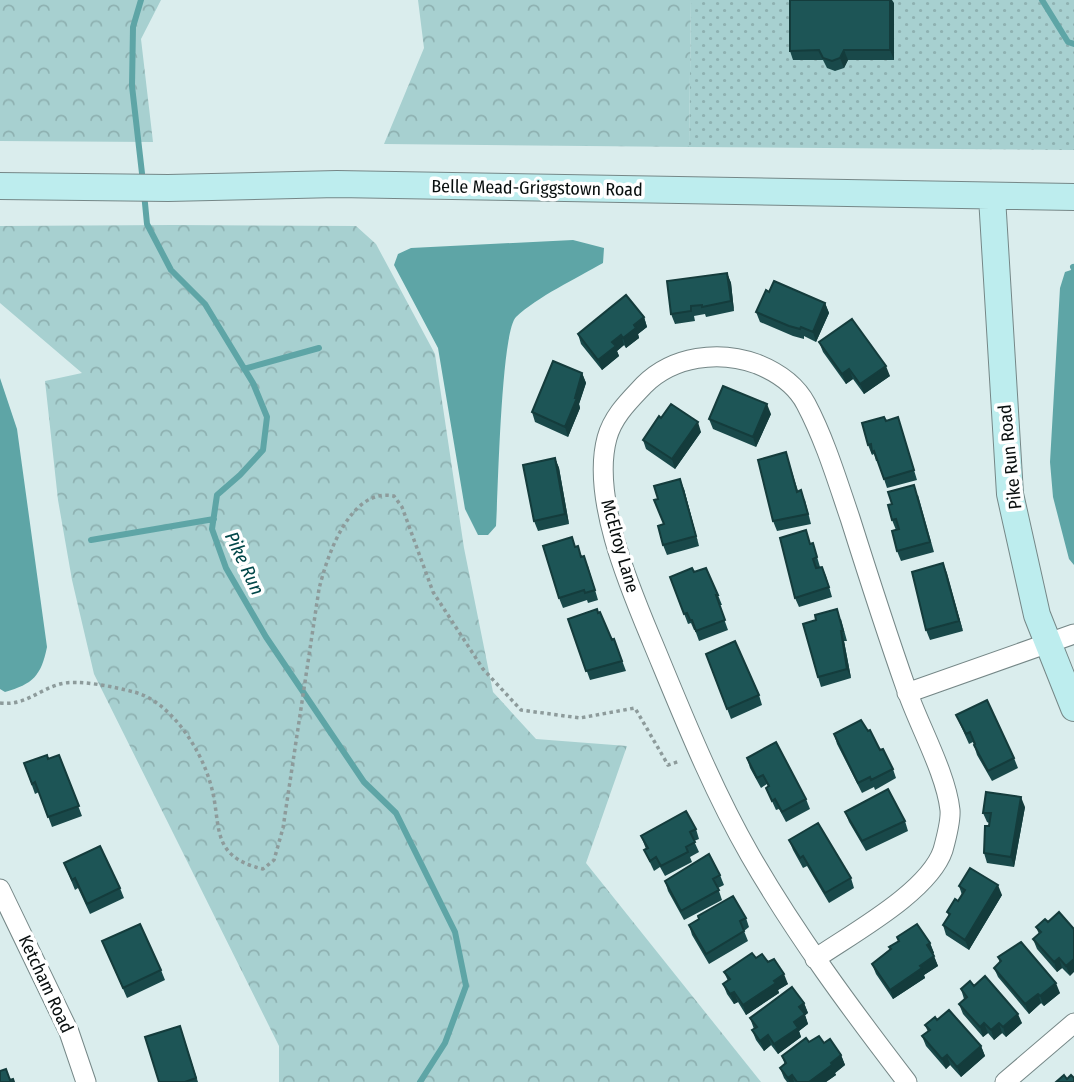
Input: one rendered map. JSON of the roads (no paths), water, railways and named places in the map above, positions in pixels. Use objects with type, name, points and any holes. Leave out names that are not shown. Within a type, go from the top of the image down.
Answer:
[{"type":"street","name":"Belle Mead-Griggstown Road","points":[[0,186],[168,188],[337,184],[1074,197]]},
{"type":"street","name":"Pike Run Road","points":[[992,197],[1010,494],[1037,615],[1074,708]]},
{"type":"street","name":"McElroy Lane","points":[[815,959],[914,891],[942,852],[950,812],[941,778],[907,693],[831,463],[805,402],[791,384],[773,371],[752,362],[695,358],[673,364],[655,374],[621,409],[607,436],[603,468],[615,541],[634,598],[699,754],[749,853],[815,959],[907,1082]]},
{"type":"street","points":[[907,693],[1074,634]]},
{"type":"street","name":"Ketcham Road","points":[[0,889],[69,1032],[86,1082]]},
{"type":"street","points":[[1005,1082],[1074,1023]]},
{"type":"waterway","name":"Pike Run","points":[[141,0],[133,27],[132,86],[143,182]]},
{"type":"waterway","points":[[1042,0],[1068,42],[1074,44]]},
{"type":"waterway","name":"Pike Run","points":[[144,193],[147,224],[171,270],[205,304],[253,383],[267,417],[263,450],[217,495],[212,529],[226,568],[266,637],[364,782],[396,813],[455,932],[466,986],[445,1043],[420,1082]]},
{"type":"waterway","points":[[244,369],[319,348]]},
{"type":"waterway","points":[[91,540],[214,519]]}]
